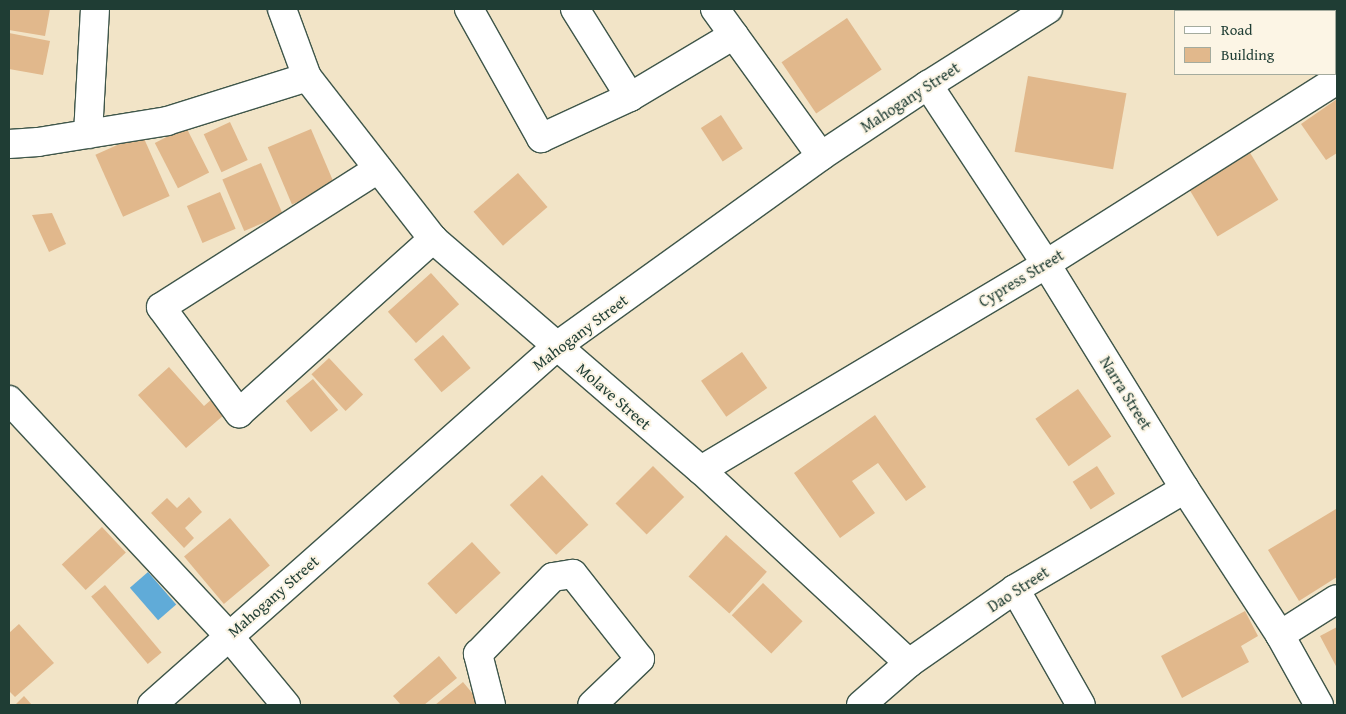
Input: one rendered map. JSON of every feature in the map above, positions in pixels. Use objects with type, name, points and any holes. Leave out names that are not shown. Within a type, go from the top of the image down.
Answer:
[{"type":"street","points":[[88,134],[95,9]]},
{"type":"street","name":"Molave Street","points":[[282,9],[307,77],[433,239],[702,470],[909,663]]},
{"type":"street","points":[[468,9],[541,138],[630,97],[734,35]]},
{"type":"street","points":[[574,9],[630,97]]},
{"type":"street","points":[[715,9],[821,156]]},
{"type":"street","name":"Mahogany Street","points":[[152,705],[228,635],[557,346],[821,156],[928,84],[1048,9]]},
{"type":"street","points":[[9,144],[38,142],[167,121],[307,77]]},
{"type":"street","name":"Cypress Street","points":[[702,470],[1046,264],[1337,80]]},
{"type":"street","name":"Narra Street","points":[[928,84],[1046,264],[1185,489],[1280,635],[1319,705]]},
{"type":"street","points":[[378,169],[161,307],[239,413],[433,239]]},
{"type":"street","points":[[9,400],[228,635],[286,705]]},
{"type":"street","name":"Dao Street","points":[[861,705],[909,663],[1015,589],[1185,489]]},
{"type":"street","points":[[491,705],[478,654],[554,576],[573,574],[640,659],[592,705]]},
{"type":"street","points":[[1015,589],[1081,705]]},
{"type":"street","points":[[1280,635],[1337,599]]},
{"type":"water","points":[[148,572],[176,604],[158,620],[130,588]]},
{"type":"building","points":[[9,9],[50,9],[45,36],[9,30]]},
{"type":"building","points":[[847,18],[882,69],[816,114],[782,62]]},
{"type":"building","points":[[9,33],[50,41],[43,75],[9,69]]},
{"type":"building","points":[[1028,76],[1126,93],[1113,169],[1015,152]]},
{"type":"building","points":[[1337,99],[1337,153],[1326,160],[1301,124]]},
{"type":"building","points":[[721,115],[743,149],[723,162],[701,128]]},
{"type":"building","points":[[230,122],[248,160],[221,172],[204,134]]},
{"type":"building","points":[[186,127],[209,172],[178,188],[155,143]]},
{"type":"building","points":[[311,129],[335,186],[292,204],[268,147]]},
{"type":"building","points":[[142,134],[170,196],[123,217],[95,155]]},
{"type":"building","points":[[1249,151],[1278,200],[1217,236],[1188,188]]},
{"type":"building","points":[[261,163],[283,215],[244,231],[222,179]]},
{"type":"building","points":[[518,173],[548,207],[503,246],[473,212]]},
{"type":"building","points":[[220,192],[236,229],[202,243],[187,206]]},
{"type":"building","points":[[52,213],[66,244],[49,252],[32,215]]},
{"type":"building","points":[[431,273],[459,304],[416,343],[388,312]]},
{"type":"building","points":[[443,335],[471,368],[442,392],[414,359]]},
{"type":"building","points":[[742,352],[767,388],[726,417],[701,381]]},
{"type":"building","points":[[329,358],[363,395],[346,411],[311,374]]},
{"type":"building","points":[[169,367],[204,406],[212,399],[225,414],[186,448],[138,395]]},
{"type":"building","points":[[313,379],[338,410],[311,432],[286,401]]},
{"type":"building","points":[[1078,389],[1111,437],[1069,466],[1035,419]]},
{"type":"building","points":[[875,415],[926,487],[906,501],[878,463],[852,481],[875,513],[840,538],[794,473]]},
{"type":"building","points":[[653,466],[684,497],[647,535],[616,503]]},
{"type":"building","points":[[1097,466],[1115,494],[1091,509],[1073,482]]},
{"type":"building","points":[[542,475],[588,525],[556,555],[510,505]]},
{"type":"building","points":[[189,497],[202,512],[185,528],[194,538],[184,548],[151,513],[167,498],[177,508]]},
{"type":"building","points":[[1336,509],[1337,577],[1299,601],[1268,550]]},
{"type":"building","points":[[230,518],[270,565],[224,604],[184,557]]},
{"type":"building","points":[[102,527],[126,553],[86,590],[62,565]]},
{"type":"building","points":[[726,535],[767,572],[729,613],[689,577]]},
{"type":"building","points":[[472,542],[501,573],[456,614],[427,584]]},
{"type":"building","points":[[763,583],[803,621],[771,654],[732,615]]},
{"type":"building","points":[[105,585],[162,652],[148,664],[91,597]]},
{"type":"building","points":[[1245,611],[1258,636],[1241,646],[1249,662],[1182,698],[1161,656]]},
{"type":"building","points":[[19,624],[54,663],[15,697],[9,691],[9,633]]},
{"type":"building","points":[[1337,627],[1337,668],[1320,636]]},
{"type":"building","points":[[439,656],[457,678],[424,705],[401,705],[393,696]]},
{"type":"building","points":[[463,682],[482,705],[435,705]]},
{"type":"building","points":[[24,696],[32,705],[15,705]]}]
